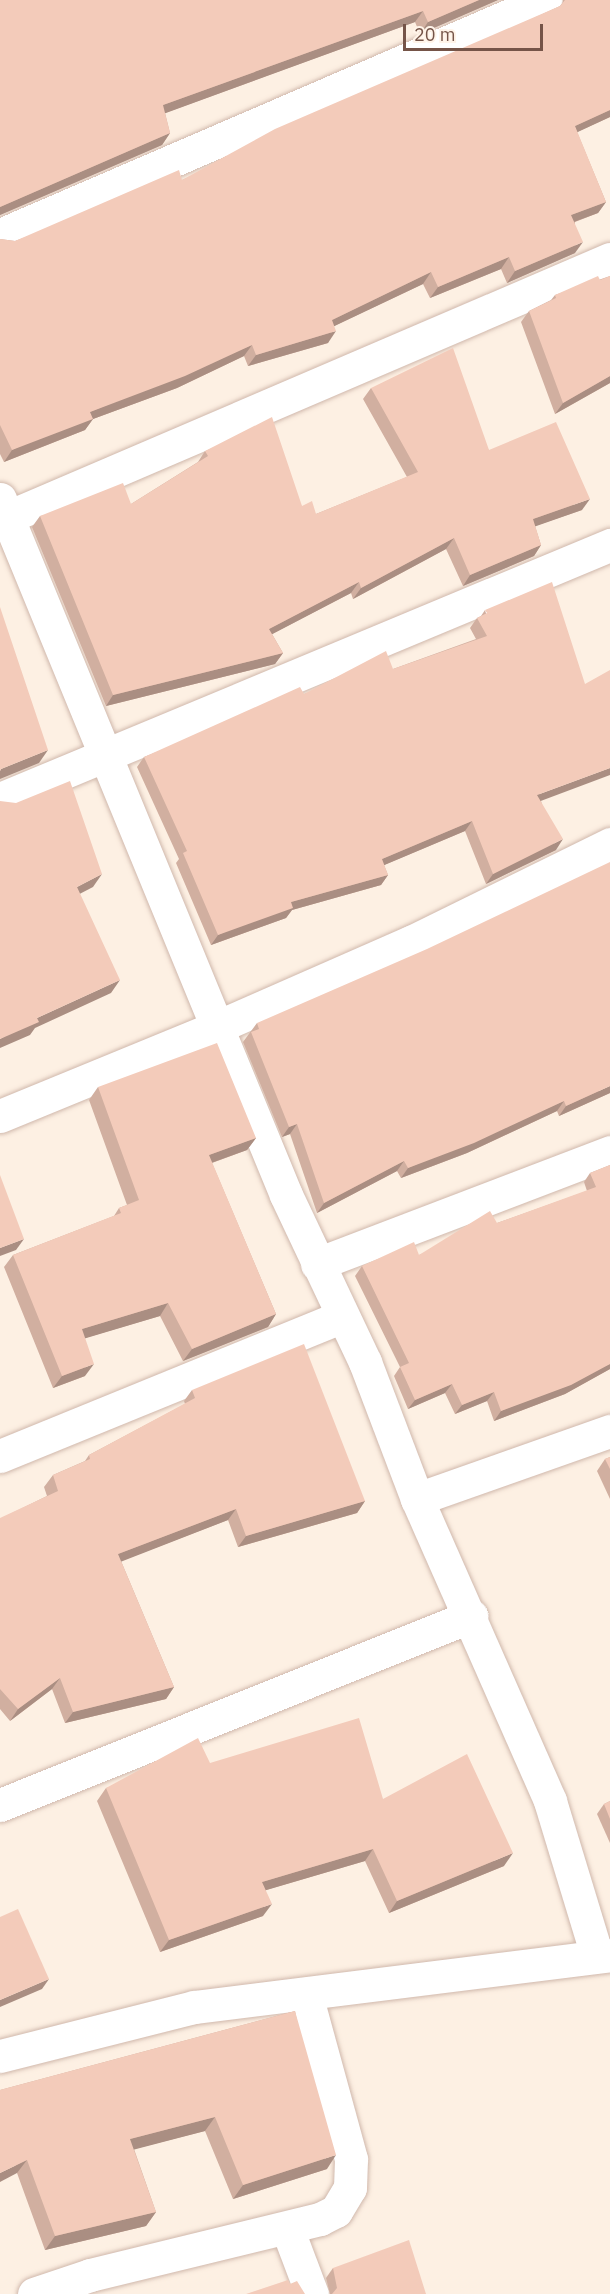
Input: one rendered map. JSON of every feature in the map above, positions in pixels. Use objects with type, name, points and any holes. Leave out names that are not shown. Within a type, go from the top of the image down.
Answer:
[{"type":"street","points":[[0,235],[545,0]]},
{"type":"street","points":[[0,2056],[194,2007],[604,1955],[550,1801],[471,1617],[417,1499],[382,1403],[317,1264],[104,755],[4,508],[610,259]]},
{"type":"street","points":[[0,799],[610,545]]},
{"type":"street","points":[[0,1116],[217,1027],[411,942],[610,844]]},
{"type":"street","points":[[317,1264],[610,1152]]},
{"type":"street","points":[[0,1456],[343,1316]]},
{"type":"street","points":[[417,1499],[610,1431]]},
{"type":"street","points":[[0,1805],[471,1617]]},
{"type":"street","points":[[34,2294],[90,2275],[287,2228],[336,2211],[344,2201],[352,2175],[351,2159],[306,1994]]},
{"type":"street","points":[[287,2228],[312,2294]]},
{"type":"building","points":[[0,0],[479,0],[428,22],[423,11],[163,105],[170,133],[0,207]]},
{"type":"building","points":[[565,0],[610,0],[610,110],[575,126],[606,202],[571,215],[583,242],[515,271],[509,257],[438,287],[431,272],[332,320],[336,331],[256,355],[252,345],[185,376],[90,412],[93,419],[12,450],[0,425],[0,239],[15,241],[179,170],[182,180],[275,129],[560,6]]},
{"type":"building","points":[[598,276],[600,280],[610,276],[610,376],[563,403],[529,311],[556,298],[555,295]]},
{"type":"building","points":[[453,348],[489,450],[556,422],[590,499],[533,519],[541,545],[470,575],[454,538],[361,588],[359,582],[269,629],[283,653],[113,695],[40,516],[123,483],[131,504],[208,456],[205,451],[272,417],[302,506],[312,501],[316,514],[418,472],[371,388]]},
{"type":"building","points":[[552,582],[585,684],[610,670],[610,768],[537,795],[563,839],[493,874],[472,821],[382,859],[388,875],[291,902],[293,908],[218,935],[183,853],[187,851],[144,757],[300,687],[304,694],[386,651],[393,669],[487,636],[477,618],[487,613],[485,610]]},
{"type":"building","points":[[0,607],[48,750],[0,771]]},
{"type":"building","points":[[70,781],[102,874],[77,887],[120,980],[37,1018],[39,1022],[0,1039],[0,801],[16,803]]},
{"type":"building","points":[[610,862],[610,1086],[566,1106],[564,1101],[474,1143],[408,1168],[404,1161],[324,1203],[297,1124],[289,1127],[251,1032],[259,1029],[257,1023],[427,949]]},
{"type":"building","points":[[217,1043],[256,1138],[209,1155],[276,1314],[192,1349],[168,1303],[82,1329],[94,1364],[62,1376],[13,1255],[121,1213],[119,1208],[139,1200],[98,1087]]},
{"type":"building","points":[[610,1165],[610,1364],[571,1385],[501,1411],[494,1392],[462,1405],[452,1384],[415,1400],[400,1367],[409,1363],[362,1266],[414,1242],[419,1255],[490,1211],[497,1223],[596,1187],[590,1173]]},
{"type":"building","points":[[0,1175],[24,1239],[0,1248]]},
{"type":"building","points":[[304,1344],[365,1501],[246,1536],[236,1509],[118,1554],[174,1687],[73,1712],[60,1678],[18,1709],[0,1689],[0,1518],[58,1491],[53,1475],[90,1459],[89,1455],[195,1398],[192,1390]]},
{"type":"building","points":[[610,1457],[610,1469],[605,1459]]},
{"type":"building","points":[[359,1718],[383,1799],[467,1754],[513,1853],[397,1901],[373,1849],[262,1882],[272,1904],[169,1940],[106,1788],[198,1738],[210,1763]]},
{"type":"building","points":[[610,1801],[610,1819],[604,1804]]},
{"type":"building","points":[[18,1909],[49,1979],[0,2000],[0,1917]]},
{"type":"building","points":[[295,2011],[336,2155],[243,2185],[215,2117],[130,2139],[156,2212],[55,2236],[27,2160],[0,2173],[0,2090]]},
{"type":"building","points":[[409,2240],[426,2294],[332,2294],[337,2288],[333,2268]]},
{"type":"building","points":[[288,2280],[290,2284],[297,2281],[305,2294],[246,2294]]}]
